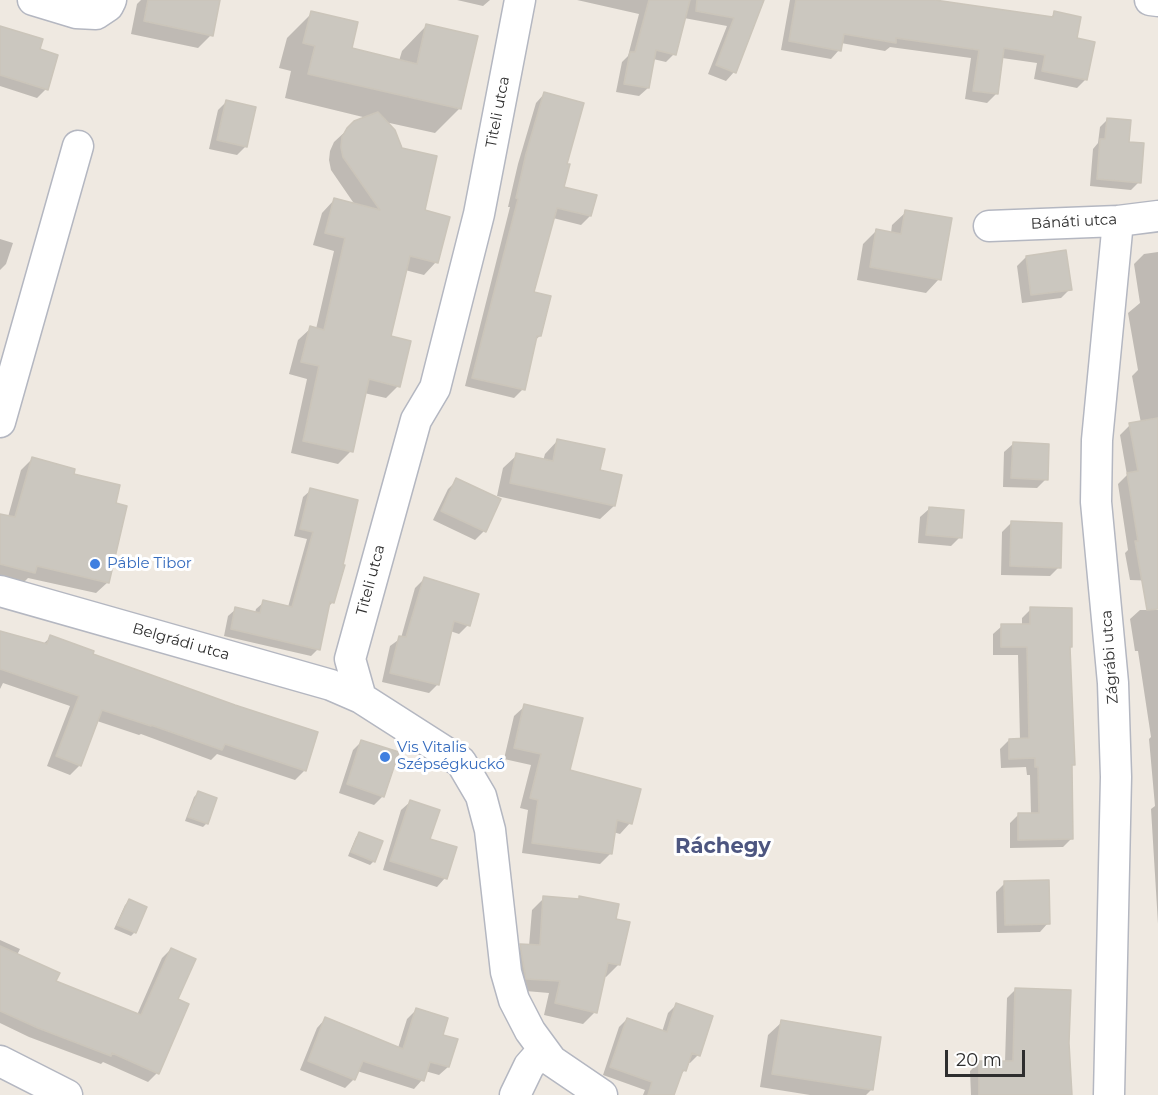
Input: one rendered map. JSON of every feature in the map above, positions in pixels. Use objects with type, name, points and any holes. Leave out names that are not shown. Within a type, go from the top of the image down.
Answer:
[{"type":"street","points":[[33,0],[76,14],[96,14],[108,6],[111,0]]},
{"type":"street","name":"Titeli utca","points":[[361,698],[350,658],[416,420],[435,388],[479,214],[520,0]]},
{"type":"street","points":[[1150,0],[1158,1]]},
{"type":"street","points":[[0,422],[78,146]]},
{"type":"street","name":"Bánáti utca","points":[[989,226],[1158,216]]},
{"type":"street","name":"Zágrábi utca","points":[[1109,1095],[1116,777],[1113,683],[1096,502],[1097,440],[1118,220]]},
{"type":"street","name":"Belgrádi utca","points":[[0,591],[331,685],[361,698]]},
{"type":"street","points":[[361,698],[461,762],[481,796],[489,830],[506,972],[514,1000],[530,1031],[552,1060],[602,1095]]},
{"type":"street","points":[[515,1095],[529,1066],[543,1050]]},
{"type":"street","points":[[0,1061],[67,1095]]},
{"type":"building","points":[[148,0],[220,0],[213,36],[144,21]]},
{"type":"building","points":[[649,0],[690,0],[676,55],[656,50],[649,88],[624,84],[630,52],[635,52]]},
{"type":"building","points":[[697,0],[764,0],[736,73],[716,65],[734,18],[696,11]]},
{"type":"building","points":[[796,0],[935,0],[1053,17],[1054,11],[1081,17],[1077,38],[1095,42],[1087,80],[1042,71],[1045,55],[1004,48],[998,94],[973,91],[979,50],[896,38],[896,43],[844,34],[841,51],[789,41]]},
{"type":"building","points":[[311,11],[358,22],[352,48],[417,64],[426,24],[478,36],[461,109],[308,74],[315,46],[303,43]]},
{"type":"building","points":[[0,26],[43,39],[40,49],[58,55],[48,90],[0,75]]},
{"type":"building","points":[[544,92],[584,103],[567,164],[570,164],[564,187],[597,195],[591,216],[557,208],[534,292],[551,296],[541,336],[537,336],[525,390],[472,378],[518,199],[516,198],[526,154]]},
{"type":"building","points":[[226,100],[256,107],[247,147],[217,140]]},
{"type":"building","points":[[378,112],[395,130],[402,148],[437,156],[425,210],[450,217],[438,263],[410,256],[391,336],[411,341],[400,387],[369,379],[353,452],[303,441],[319,366],[301,362],[310,326],[324,330],[345,238],[325,233],[334,198],[380,210],[343,157],[341,147],[342,137],[354,121]]},
{"type":"building","points":[[1107,118],[1131,120],[1129,142],[1144,143],[1141,183],[1097,179],[1100,139],[1105,139]]},
{"type":"building","points":[[905,210],[952,218],[941,280],[870,267],[876,229],[901,234]]},
{"type":"building","points":[[1066,250],[1072,290],[1031,295],[1026,256]]},
{"type":"building","points":[[1158,418],[1158,609],[1147,610],[1135,541],[1138,541],[1127,473],[1138,471],[1129,423]]},
{"type":"building","points":[[557,439],[605,449],[600,470],[622,475],[615,506],[510,483],[516,453],[553,461]]},
{"type":"building","points":[[1013,442],[1049,444],[1048,480],[1011,478]]},
{"type":"building","points":[[32,457],[75,469],[74,474],[120,485],[116,503],[127,506],[109,583],[37,566],[35,573],[0,564],[0,514],[15,517]]},
{"type":"building","points":[[456,478],[501,499],[486,532],[441,511]]},
{"type":"building","points":[[310,488],[358,500],[343,565],[345,565],[334,603],[330,602],[320,650],[231,629],[235,607],[260,613],[263,600],[292,607],[313,532],[300,529]]},
{"type":"building","points":[[929,507],[964,510],[962,538],[926,535]]},
{"type":"building","points":[[1011,521],[1062,523],[1061,568],[1010,566]]},
{"type":"building","points":[[424,577],[479,594],[470,626],[454,621],[439,685],[390,673],[399,636],[406,637]]},
{"type":"building","points":[[1030,607],[1072,608],[1072,647],[1070,647],[1075,765],[1072,765],[1073,839],[1018,840],[1018,813],[1039,813],[1038,767],[1035,767],[1035,758],[1009,759],[1009,739],[1029,738],[1027,647],[1001,647],[1001,624],[1030,624]]},
{"type":"building","points":[[0,631],[47,644],[50,635],[94,651],[93,654],[318,732],[306,771],[225,744],[222,750],[102,710],[81,766],[56,756],[79,696],[0,669]]},
{"type":"building","points":[[524,704],[583,718],[570,770],[641,789],[632,824],[617,820],[612,854],[532,843],[538,800],[530,798],[541,754],[514,748]]},
{"type":"building","points":[[361,740],[399,752],[384,797],[347,784]]},
{"type":"building","points":[[198,791],[217,798],[208,824],[188,817]]},
{"type":"building","points":[[410,800],[440,810],[430,839],[457,847],[447,879],[390,861]]},
{"type":"building","points":[[359,832],[383,841],[375,862],[351,852]]},
{"type":"building","points":[[1049,880],[1050,924],[1005,925],[1004,881]]},
{"type":"building","points":[[543,896],[579,899],[579,896],[619,904],[616,919],[630,922],[620,965],[608,963],[597,1013],[555,1003],[560,981],[526,979],[520,944],[540,945]]},
{"type":"building","points":[[129,899],[147,907],[136,933],[117,925]]},
{"type":"building","points":[[0,946],[60,973],[56,981],[141,1015],[171,948],[196,959],[178,999],[189,1004],[159,1074],[112,1053],[111,1056],[0,1011]]},
{"type":"building","points":[[1015,988],[1071,990],[1069,1043],[1072,1095],[979,1095],[979,1061],[1013,1061]]},
{"type":"building","points":[[676,1003],[713,1016],[700,1056],[692,1053],[674,1095],[648,1095],[652,1082],[610,1067],[627,1018],[667,1032]]},
{"type":"building","points":[[416,1008],[448,1018],[443,1035],[458,1039],[449,1067],[430,1062],[424,1081],[363,1061],[355,1080],[308,1061],[325,1017],[403,1049]]},
{"type":"building","points":[[781,1020],[881,1037],[873,1090],[772,1074]]},
{"type":"place","name":"Páble Tibor","points":[[95,564]]},
{"type":"place","name":"Vis Vitalis Szépségkuckó","points":[[385,757]]},
{"type":"district","name":"Ráchegy","points":[[723,847]]}]
